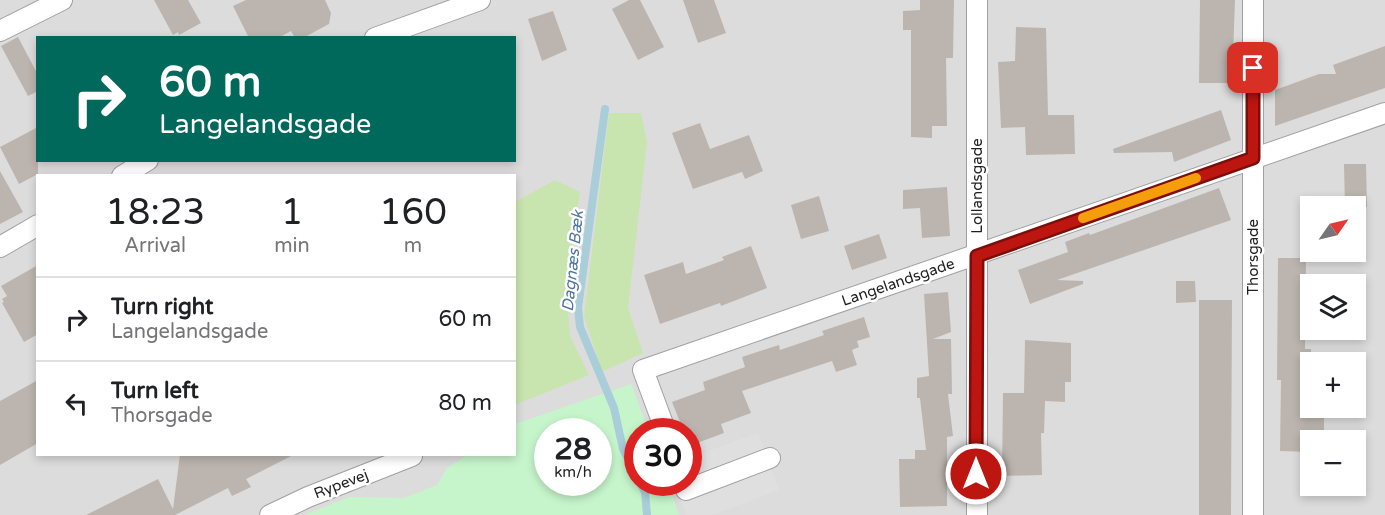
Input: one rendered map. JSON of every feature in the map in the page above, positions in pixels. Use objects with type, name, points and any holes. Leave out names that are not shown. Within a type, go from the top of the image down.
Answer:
[{"type":"street","points":[[0,31],[62,0]]},
{"type":"street","points":[[381,36],[480,0]]},
{"type":"street","name":"Lollandsgade","points":[[976,515],[977,0]]},
{"type":"street","name":"Thorsgade","points":[[1253,0],[1253,515]]},
{"type":"street","name":"Langelandsgade","points":[[661,418],[644,370],[1385,113]]},
{"type":"street","points":[[125,174],[145,162]]},
{"type":"street","points":[[0,247],[36,226]]},
{"type":"street","name":"Rypevej","points":[[270,515],[308,497],[412,456]]},
{"type":"street","points":[[702,484],[770,458]]},
{"type":"shaded area","points":[[0,0],[1385,0],[1385,515],[0,515]]},
{"type":"shaded area","points":[[758,433],[779,490],[712,515],[686,515],[679,496],[702,496],[702,453]]},
{"type":"green space","points":[[609,113],[641,113],[647,142],[628,308],[643,353],[602,372],[584,316]]},
{"type":"green space","points":[[555,180],[580,192],[566,284],[570,336],[589,375],[516,405],[516,201]]},
{"type":"green space","points":[[631,384],[644,418],[624,418],[624,496],[672,496],[679,515],[305,515],[349,497],[404,498],[437,485],[447,468],[465,456],[516,456],[516,424]]},
{"type":"building","points":[[154,0],[188,0],[201,23],[179,35],[178,32],[173,35]]},
{"type":"building","points":[[246,0],[325,0],[331,13],[329,24],[307,36],[294,36],[291,31],[282,36],[248,36],[233,6]]},
{"type":"building","points":[[629,0],[640,0],[664,47],[638,60],[612,9]]},
{"type":"building","points":[[683,0],[714,0],[726,33],[698,43]]},
{"type":"building","points":[[920,0],[954,0],[953,58],[946,58],[947,126],[932,126],[932,138],[911,137],[911,30],[903,30],[903,11],[920,10]]},
{"type":"building","points":[[1200,0],[1235,0],[1232,83],[1199,83]]},
{"type":"building","points":[[553,11],[567,50],[542,61],[528,19]]},
{"type":"building","points":[[1016,27],[1046,28],[1048,115],[1074,115],[1075,154],[1026,155],[1025,127],[1001,128],[998,62],[1015,61]]},
{"type":"building","points":[[18,37],[36,71],[36,92],[28,96],[1,46]]},
{"type":"building","points":[[1385,46],[1385,88],[1275,126],[1275,90],[1319,74],[1336,74],[1333,65]]},
{"type":"building","points":[[1221,110],[1231,140],[1174,162],[1172,152],[1114,153],[1113,149]]},
{"type":"building","points":[[700,123],[710,149],[749,135],[763,171],[745,179],[742,172],[693,189],[672,133]]},
{"type":"building","points":[[36,128],[38,174],[19,184],[0,147]]},
{"type":"building","points":[[1344,164],[1366,164],[1367,207],[1366,196],[1345,196]]},
{"type":"building","points":[[0,171],[23,212],[0,224]]},
{"type":"building","points":[[947,187],[950,236],[922,238],[920,208],[903,209],[903,190]]},
{"type":"building","points":[[1219,188],[1231,220],[1057,280],[1083,281],[1083,284],[1030,304],[1018,270],[1068,252],[1065,242]]},
{"type":"building","points":[[819,196],[829,231],[801,239],[791,205]]},
{"type":"building","points":[[879,234],[887,258],[852,270],[844,246]]},
{"type":"building","points":[[751,246],[767,288],[721,306],[720,303],[660,324],[644,275],[683,262],[686,274],[724,260],[722,257]]},
{"type":"building","points":[[1278,258],[1300,258],[1300,262],[1306,262],[1306,274],[1300,274],[1300,340],[1305,340],[1305,349],[1311,349],[1311,352],[1300,352],[1300,418],[1324,418],[1324,430],[1300,430],[1300,452],[1280,451],[1281,380],[1277,380]]},
{"type":"building","points":[[36,266],[36,335],[24,342],[2,303],[4,302],[2,299],[7,296],[1,286]]},
{"type":"building","points":[[1176,281],[1195,281],[1196,302],[1176,303]]},
{"type":"building","points":[[948,292],[951,332],[933,339],[951,339],[952,394],[948,394],[953,436],[947,437],[947,506],[900,507],[899,459],[915,459],[915,450],[926,450],[920,398],[917,398],[917,378],[929,376],[924,294]]},
{"type":"building","points":[[1199,300],[1232,300],[1231,515],[1199,515]]},
{"type":"building","points":[[864,317],[870,337],[857,341],[859,347],[852,350],[857,365],[836,372],[832,361],[742,391],[751,413],[721,424],[724,433],[702,441],[702,418],[678,418],[672,402],[705,390],[703,382],[745,367],[742,357],[779,345],[780,350],[824,335],[822,331]]},
{"type":"building","points":[[1025,340],[1071,343],[1071,382],[1065,382],[1065,402],[1045,401],[1044,433],[1041,433],[1042,475],[1002,476],[1003,393],[1024,393]]},
{"type":"building","points":[[36,381],[36,444],[0,465],[0,401]]},
{"type":"building","points":[[180,456],[291,456],[246,479],[251,487],[232,496],[228,488],[175,515],[86,515],[158,479],[173,509]]},
{"type":"waterway","name":"Dagnæs Bæk","points":[[605,109],[578,308],[580,327],[614,408],[624,451]]},
{"type":"waterway","name":"Dagnæs Bæk","points":[[645,496],[647,515]]},
{"type":"slow traffic","points":[[1083,218],[1196,178]]},
{"type":"route","points":[[976,474],[977,256],[1253,158],[1253,68]]}]
